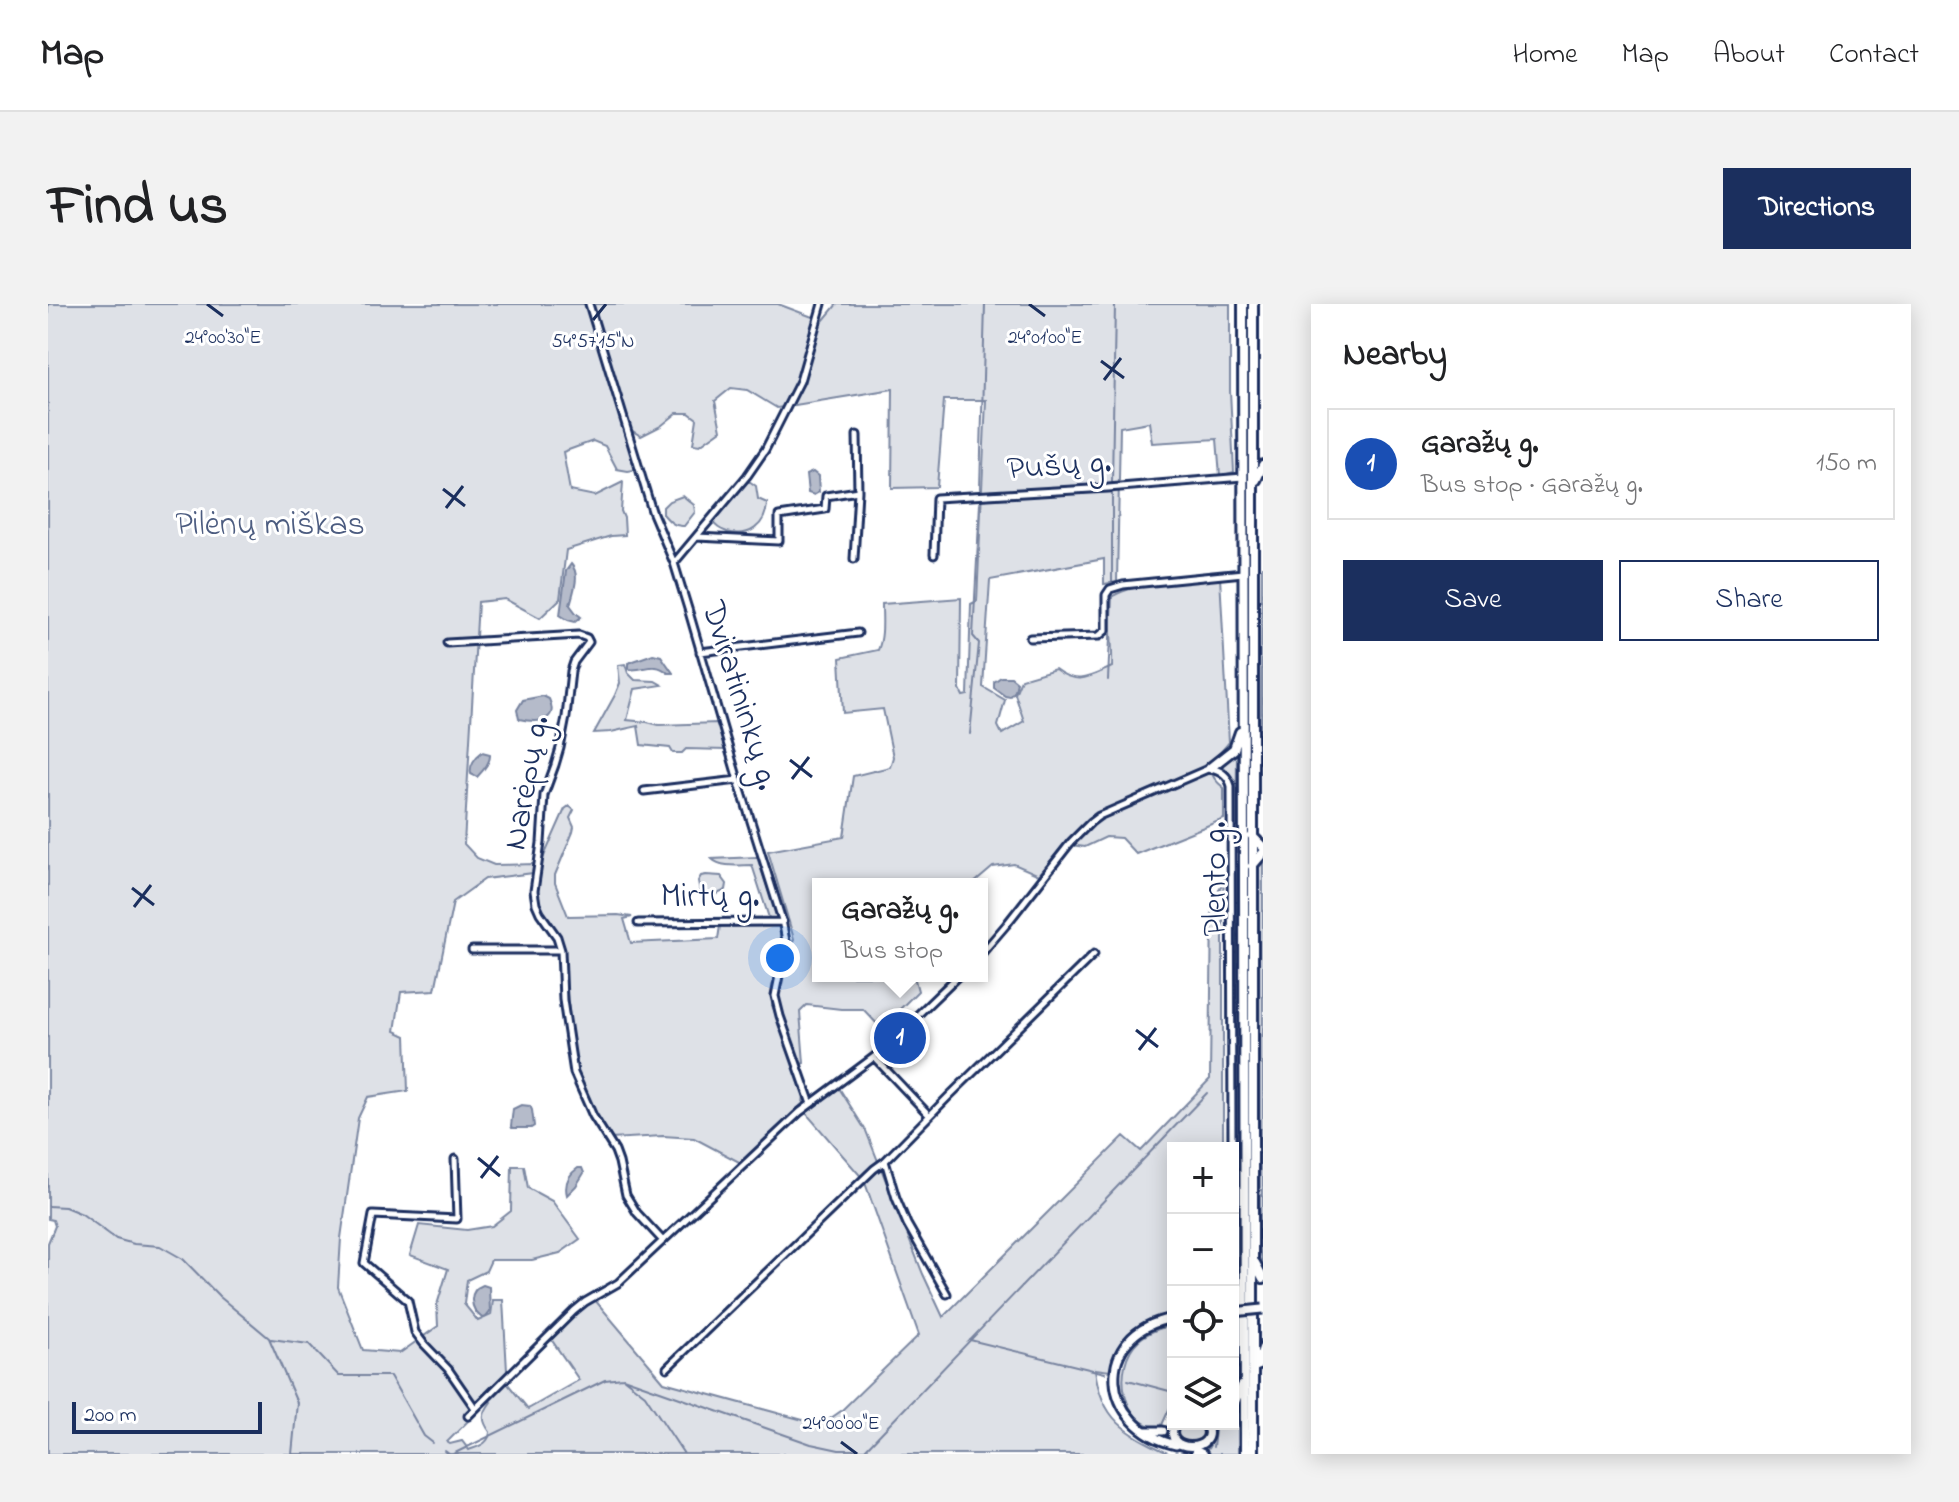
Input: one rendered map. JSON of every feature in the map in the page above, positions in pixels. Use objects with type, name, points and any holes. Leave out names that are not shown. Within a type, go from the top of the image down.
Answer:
[{"type":"highway","name":"Plento g.","points":[[1243,304],[1249,1379],[1253,1454]]},
{"type":"highway","name":"Plento g.","points":[[1245,1454],[1253,1259],[1253,304]]},
{"type":"highway","points":[[1253,424],[1263,443]]},
{"type":"highway","points":[[1253,488],[1263,465]]},
{"type":"highway","points":[[1210,768],[1234,749],[1244,720]]},
{"type":"highway","points":[[1252,835],[1263,850],[1252,867]]},
{"type":"highway","points":[[1253,1259],[1263,1278]]},
{"type":"highway","points":[[1239,1396],[1263,1348]]},
{"type":"main road","points":[[1239,1311],[1263,1309]]},
{"type":"main road","points":[[1167,1319],[1140,1330],[1126,1343],[1117,1362],[1115,1384],[1120,1405],[1144,1431],[1161,1442],[1176,1445],[1185,1451],[1199,1453],[1208,1440],[1209,1430]]},
{"type":"main road","points":[[1173,1430],[1176,1445]]},
{"type":"main road","points":[[1144,1431],[1163,1431]]},
{"type":"street","name":"Dviratininkų g.","points":[[589,304],[652,511],[674,563],[783,922],[786,941],[775,996],[811,1104]]},
{"type":"street","points":[[674,563],[765,450],[800,381],[822,304]]},
{"type":"street","points":[[854,559],[857,435]]},
{"type":"street","name":"Pušų g.","points":[[934,555],[936,498],[1243,477]]},
{"type":"street","points":[[696,537],[779,541],[779,516],[825,509],[826,496],[858,491]]},
{"type":"street","points":[[1030,638],[1099,636],[1106,630],[1106,595],[1110,589],[1123,585],[1243,573]]},
{"type":"street","points":[[700,652],[858,633]]},
{"type":"street","name":"Narėpų g.","points":[[447,643],[579,635],[589,642],[571,671],[560,748],[544,795],[534,891],[540,913],[557,937],[561,950],[563,1000],[574,1073],[593,1116],[615,1151],[626,1195],[637,1213],[663,1241]]},
{"type":"street","points":[[988,946],[1071,842],[1099,816],[1210,768],[1224,773],[1231,786],[1232,1142]]},
{"type":"street","points":[[644,791],[738,780]]},
{"type":"street","name":"Mirtų g.","points":[[638,923],[783,922]]},
{"type":"street","points":[[472,950],[561,950]]},
{"type":"street","points":[[667,1368],[885,1161],[1094,954]]},
{"type":"street","points":[[468,1416],[574,1311],[618,1283],[800,1112],[874,1057],[952,982]]},
{"type":"street","points":[[874,1057],[929,1115]]},
{"type":"street","points":[[455,1159],[457,1219],[373,1215],[364,1263],[408,1301],[415,1332],[448,1369],[475,1408]]},
{"type":"street","points":[[885,1161],[907,1224],[947,1294]]},
{"type":"green space","name":"Pilėnų miškas","points":[[48,304],[585,304],[635,464],[634,470],[617,469],[605,446],[593,441],[563,452],[570,491],[595,496],[623,482],[621,511],[625,535],[611,536],[566,550],[560,599],[540,618],[505,599],[478,602],[464,844],[477,858],[494,865],[535,864],[533,873],[485,879],[453,902],[435,990],[401,992],[395,1031],[406,1036],[408,1091],[368,1097],[358,1118],[341,1238],[338,1287],[363,1350],[400,1353],[438,1326],[437,1305],[448,1269],[410,1255],[419,1225],[467,1230],[492,1226],[511,1211],[512,1166],[524,1166],[528,1188],[552,1201],[580,1239],[560,1253],[532,1260],[491,1260],[486,1271],[467,1280],[464,1304],[478,1321],[491,1315],[493,1300],[503,1300],[507,1371],[503,1378],[528,1409],[579,1380],[551,1339],[579,1310],[595,1300],[664,1382],[821,1425],[841,1411],[919,1335],[864,1180],[805,1112],[839,1088],[866,1131],[943,1317],[1124,1136],[1141,1151],[1210,1079],[1212,905],[1224,879],[1223,1142],[1167,1142],[1167,1315],[1149,1320],[1132,1331],[1119,1347],[1110,1371],[1095,1369],[1098,1387],[1110,1413],[1129,1432],[1170,1454],[48,1454],[48,1243],[55,1226],[53,1220],[48,1219]],"holes":[[[489,1400],[491,1402],[486,1410],[485,1424],[490,1432],[486,1442],[469,1450],[462,1441],[447,1442]]]},
{"type":"green space","points":[[589,304],[778,304],[823,321],[837,304],[1230,304],[1234,472],[1220,476],[1217,439],[1152,443],[1149,422],[1120,427],[1117,582],[1104,584],[1104,559],[990,580],[983,687],[1005,700],[998,726],[1002,734],[1024,721],[1015,694],[1021,679],[1055,669],[1070,677],[1083,678],[1112,667],[1110,598],[1148,585],[1220,577],[1229,742],[1214,760],[1211,770],[1224,788],[1224,819],[1136,854],[1121,838],[1106,837],[1085,847],[1064,844],[1039,875],[1014,864],[993,867],[980,878],[812,878],[812,982],[916,982],[918,991],[881,1028],[863,1009],[807,1005],[800,1012],[804,1063],[799,1065],[778,1000],[784,963],[794,939],[768,851],[844,837],[853,776],[890,767],[893,757],[883,709],[843,713],[840,658],[878,650],[882,633],[882,604],[961,598],[960,690],[963,696],[968,695],[971,604],[977,601],[986,400],[944,400],[937,487],[892,488],[893,389],[777,408],[747,390],[731,388],[715,401],[721,430],[700,445],[693,444],[697,419],[689,413],[677,413],[641,436],[626,427]]},
{"type":"green space","points":[[749,481],[756,486],[758,499],[767,503],[760,524],[742,533],[719,528],[712,521],[740,487]]},
{"type":"green space","points":[[683,496],[694,505],[695,512],[684,526],[680,526],[667,519],[663,507]]},
{"type":"green space","points":[[1262,566],[1263,752],[1261,752]]},
{"type":"green space","points":[[625,664],[635,680],[655,681],[662,685],[635,689],[627,720],[659,725],[717,723],[726,750],[686,749],[682,753],[673,753],[670,748],[641,745],[638,726],[594,733],[620,683],[618,665]]},
{"type":"green space","points":[[1237,750],[1234,852],[1234,782],[1220,764]]},
{"type":"green space","points":[[569,806],[574,810],[570,818],[573,832],[555,875],[555,883],[568,916],[632,917],[624,919],[631,943],[718,939],[720,926],[717,919],[769,918],[752,865],[725,865],[712,859],[757,857],[781,927],[772,1005],[804,1096],[803,1103],[741,1163],[694,1138],[610,1139],[580,1085],[561,941],[541,909],[537,892],[537,876],[545,854]]},
{"type":"green space","points":[[1263,859],[1263,1266],[1260,1249],[1259,863]]},
{"type":"green space","points":[[1234,866],[1236,866],[1238,1142],[1235,1142]]},
{"type":"green space","points":[[706,875],[721,876],[727,884],[726,890],[715,895],[700,892],[698,881]]},
{"type":"green space","points":[[1167,1327],[1167,1414],[1161,1427],[1148,1425],[1137,1418],[1125,1394],[1123,1379],[1130,1351],[1151,1332]]},
{"type":"green space","points":[[1178,1430],[1203,1430],[1204,1433],[1202,1441],[1183,1446],[1176,1435]]},
{"type":"green space","points":[[1212,1430],[1238,1430],[1238,1454],[1210,1454],[1206,1451]]},
{"type":"water","points":[[813,472],[818,476],[819,492],[814,495],[808,493],[806,475]]},
{"type":"water","points":[[571,564],[576,578],[570,605],[581,617],[575,622],[560,615],[566,571]]},
{"type":"water","points":[[653,654],[661,656],[673,673],[658,667],[628,669],[628,663]]},
{"type":"water","points":[[1001,677],[1011,677],[1017,682],[1010,697],[994,688],[994,682]]},
{"type":"water","points":[[543,696],[549,699],[552,707],[549,717],[538,721],[519,719],[517,710],[523,700]]},
{"type":"water","points":[[482,752],[490,754],[490,757],[477,777],[471,774],[471,768]]},
{"type":"water","points":[[521,1105],[530,1106],[532,1110],[534,1126],[531,1128],[511,1126],[513,1109]]},
{"type":"water","points":[[578,1168],[582,1168],[584,1173],[567,1195],[568,1180]]},
{"type":"water","points":[[483,1285],[489,1287],[490,1312],[482,1318],[475,1310],[472,1296]]},
{"type":"waterway","points":[[980,489],[985,304]]},
{"type":"waterway","points":[[1112,483],[1115,304]]},
{"type":"waterway","points":[[1112,493],[1112,582]]},
{"type":"waterway","points":[[970,734],[979,643],[973,636],[980,503]]},
{"type":"waterway","points":[[1108,680],[1112,596]]},
{"type":"waterway","points":[[623,1378],[811,1444],[839,1450],[865,1450],[1207,1093]]},
{"type":"waterway","points":[[48,1206],[65,1207],[82,1214],[116,1239],[160,1246],[183,1259],[220,1297],[269,1338],[297,1403],[292,1454]]},
{"type":"waterway","points":[[271,1339],[309,1344],[339,1376],[390,1376],[424,1436],[433,1443]]},
{"type":"waterway","points":[[970,1340],[1105,1373]]},
{"type":"waterway","points":[[453,1454],[605,1380],[623,1378],[645,1395],[684,1454]]},
{"type":"waterway","points":[[1128,1380],[1167,1390]]},
{"type":"waterway","points":[[1213,1447],[1215,1431]]},
{"type":"waterway","points":[[445,1451],[449,1454]]},
{"type":"place","name":"Garažų g.","points":[[900,1038]]}]
